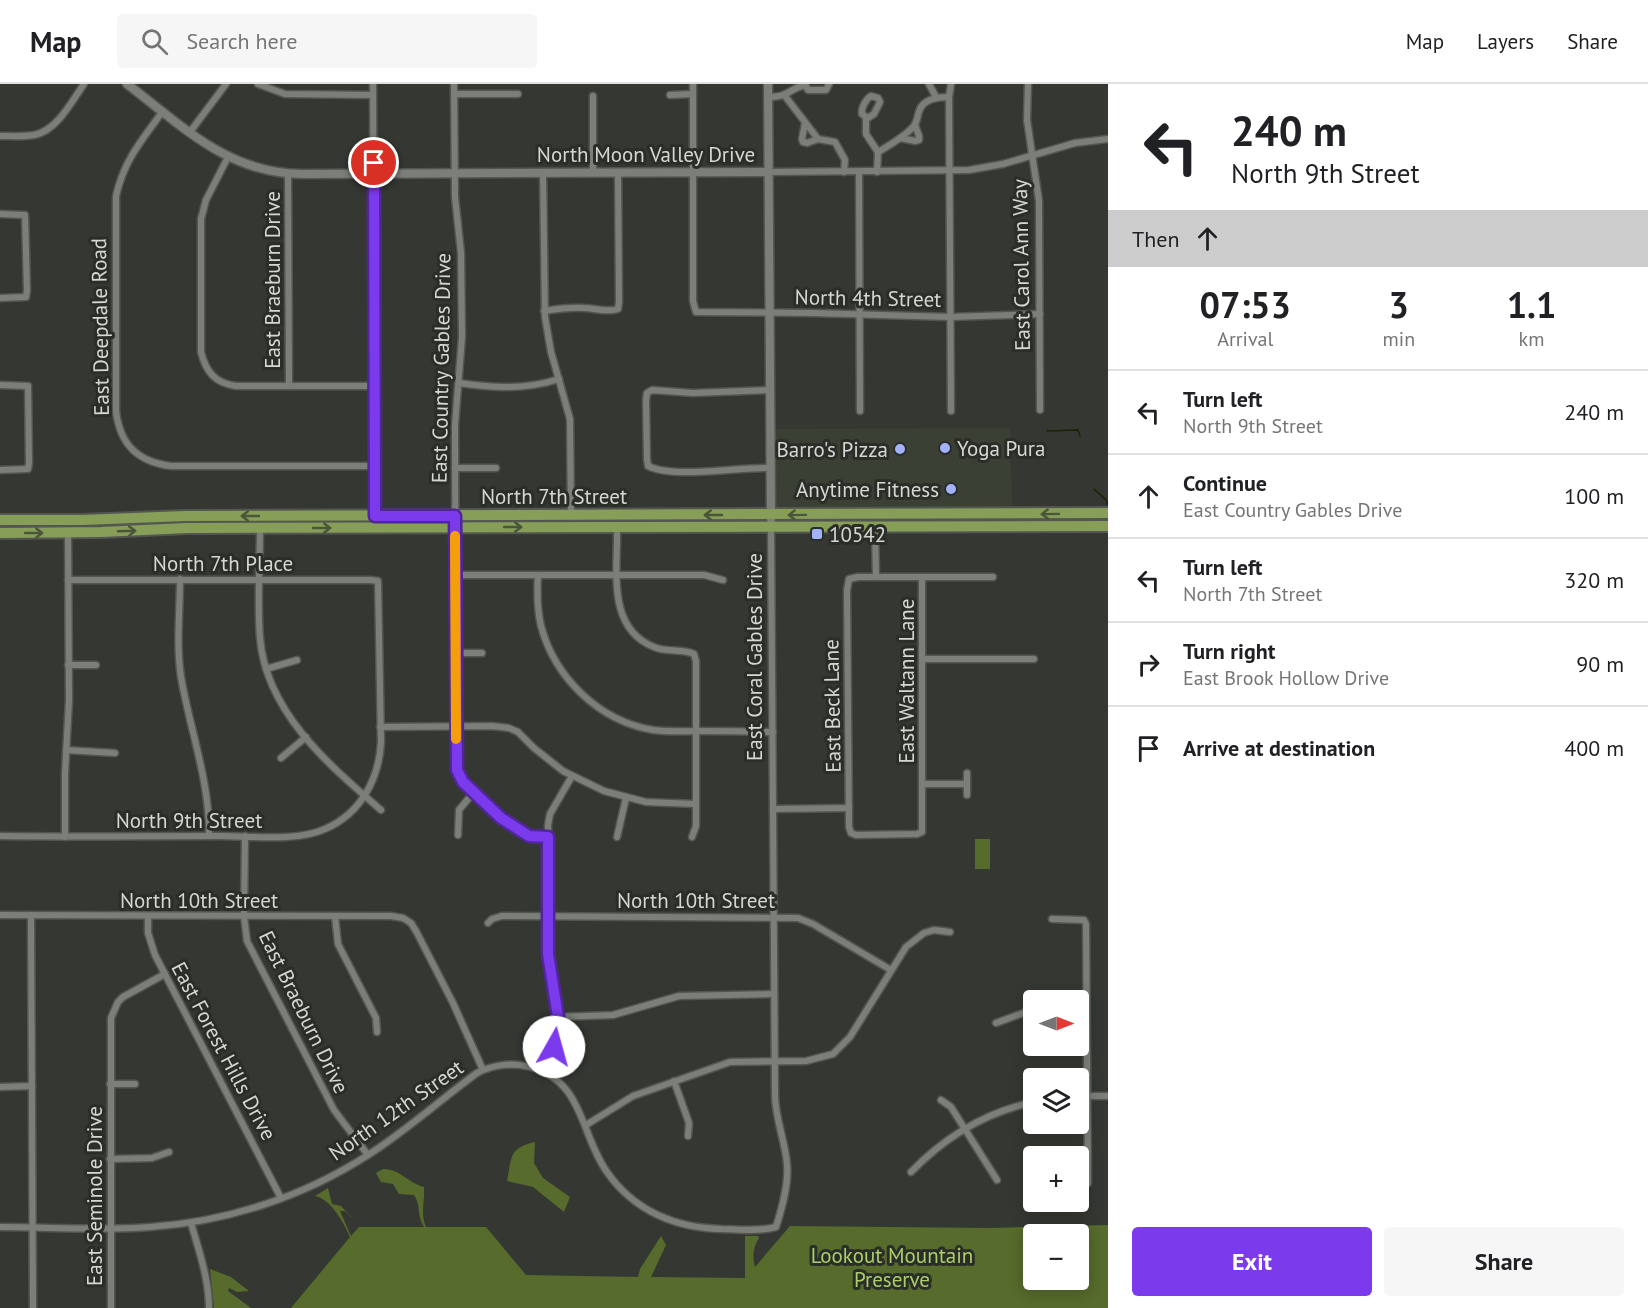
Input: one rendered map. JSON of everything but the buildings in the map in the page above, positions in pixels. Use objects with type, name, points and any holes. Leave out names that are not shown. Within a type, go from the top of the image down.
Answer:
[{"type":"main road","name":"North 7th Street","points":[[0,520],[185,516],[375,516],[455,522],[617,528],[771,521],[1103,513]]},
{"type":"main road","points":[[1103,513],[1108,524]]},
{"type":"main road","name":"North 7th Street","points":[[0,533],[455,522],[571,515],[771,521],[875,527],[1108,524]]},
{"type":"street","points":[[0,136],[34,135],[46,130],[56,122],[84,84]]},
{"type":"street","name":"North Moon Valley Drive","points":[[127,84],[190,132],[228,157],[259,169],[288,173],[950,171],[988,168],[1075,143],[1108,139]]},
{"type":"street","points":[[190,132],[226,84]]},
{"type":"street","points":[[258,84],[285,94],[373,95]]},
{"type":"street","points":[[373,84],[375,516]]},
{"type":"street","name":"East Country Gables Drive","points":[[454,84],[455,196],[462,263],[462,337],[455,425],[457,770],[463,782],[473,793]]},
{"type":"street","points":[[693,84],[693,172]]},
{"type":"street","name":"East Coral Gables Drive","points":[[768,84],[774,1061],[775,1106],[787,1170],[786,1186],[776,1227]]},
{"type":"street","points":[[768,97],[785,96],[805,85],[808,90],[822,91],[826,90],[829,84]]},
{"type":"street","points":[[929,84],[936,97]]},
{"type":"street","points":[[951,84],[949,97],[951,411]]},
{"type":"street","name":"East Carol Ann Way","points":[[1028,84],[1026,112],[1039,201],[1040,410]]},
{"type":"street","points":[[454,94],[518,94]]},
{"type":"street","points":[[670,95],[693,94]]},
{"type":"street","points":[[592,96],[593,172]]},
{"type":"street","points":[[785,96],[818,139]]},
{"type":"street","points":[[878,152],[915,125],[921,107],[936,97],[949,97]]},
{"type":"street","name":"East Deepdale Road","points":[[164,111],[130,156],[116,196],[116,411],[122,436],[136,453],[156,464],[171,466],[375,466]]},
{"type":"street","points":[[866,118],[866,134],[878,152],[877,172]]},
{"type":"street","points":[[805,123],[803,142],[818,139],[835,142],[844,160],[844,172]]},
{"type":"street","points":[[900,138],[919,140],[920,136],[915,125]]},
{"type":"street","points":[[228,157],[206,200],[201,219],[201,352],[208,372],[225,384],[375,386]]},
{"type":"street","points":[[543,172],[544,311],[549,341],[570,418],[571,515]]},
{"type":"street","points":[[544,311],[571,308],[611,311],[618,309],[618,172]]},
{"type":"street","name":"North 4th Street","points":[[693,172],[693,302],[696,312],[950,317],[1040,314]]},
{"type":"street","points":[[859,172],[860,411]]},
{"type":"street","name":"East Braeburn Drive","points":[[288,173],[289,386]]},
{"type":"street","points":[[0,214],[25,215],[26,297],[0,298]]},
{"type":"street","points":[[459,383],[512,388],[535,385],[559,378]]},
{"type":"street","points":[[0,385],[28,386],[29,463],[28,469],[0,470]]},
{"type":"street","points":[[770,390],[693,393],[652,390],[647,393],[646,459],[648,466],[655,469],[686,471],[770,468]]},
{"type":"street","points":[[455,468],[496,468]]},
{"type":"street","points":[[65,837],[68,520]]},
{"type":"street","points":[[875,527],[876,577],[993,577]]},
{"type":"street","points":[[260,528],[260,639],[266,669],[277,696],[326,762],[381,810]]},
{"type":"street","points":[[617,528],[619,608],[626,624],[643,642],[668,652],[689,651],[694,654],[696,661],[696,826],[692,837]]},
{"type":"street","points":[[455,575],[704,575],[723,580]]},
{"type":"street","points":[[538,575],[538,609],[546,642],[561,669],[579,691],[612,716],[640,727],[662,731],[773,732]]},
{"type":"street","name":"East Beck Lane","points":[[851,833],[849,827],[847,590],[849,579],[876,577]]},
{"type":"street","name":"East Waltann Lane","points":[[851,833],[856,835],[922,832],[922,577]]},
{"type":"street","points":[[180,579],[180,666],[186,704],[206,790],[209,837]]},
{"type":"street","name":"North 7th Place","points":[[68,580],[378,581]]},
{"type":"street","name":"North 9th Street","points":[[0,836],[300,836],[333,825],[348,815],[365,796],[378,767],[380,727],[378,581]]},
{"type":"street","points":[[456,653],[482,653]]},
{"type":"street","points":[[922,659],[1034,659]]},
{"type":"street","points":[[266,669],[297,660]]},
{"type":"street","points":[[68,665],[96,665]]},
{"type":"street","points":[[380,727],[492,726],[509,728],[518,732],[548,760],[572,776],[604,791],[655,803],[696,804]]},
{"type":"street","points":[[281,758],[306,737]]},
{"type":"street","points":[[66,750],[115,753]]},
{"type":"street","points":[[967,773],[967,795]]},
{"type":"street","points":[[543,1072],[554,1047],[558,1017],[548,954],[550,814],[572,776]]},
{"type":"street","name":"East Waltann Lane","points":[[923,784],[967,784]]},
{"type":"street","points":[[458,835],[459,810],[473,793],[501,818],[524,834],[548,837]]},
{"type":"street","points":[[617,837],[626,798]]},
{"type":"street","points":[[773,809],[849,808]]},
{"type":"street","name":"East Braeburn Drive","points":[[245,837],[244,916],[247,941],[334,1110],[368,1155]]},
{"type":"street","name":"North 10th Street","points":[[0,915],[398,917],[411,923],[416,931],[453,1003],[483,1070]]},
{"type":"street","points":[[31,915],[33,1308]]},
{"type":"street","name":"East Forest Hills Drive","points":[[148,916],[150,944],[281,1198]]},
{"type":"street","points":[[335,916],[338,944],[376,1018],[377,1032]]},
{"type":"street","name":"North 10th Street","points":[[488,923],[502,916],[773,917],[805,920],[891,970]]},
{"type":"street","points":[[1052,919],[1080,918],[1086,924],[1086,990]]},
{"type":"street","points":[[586,1125],[633,1096],[730,1062],[814,1060],[833,1054],[850,1037],[906,947],[924,933],[939,929],[950,932]]},
{"type":"street","name":"East Seminole Drive","points":[[111,1308],[110,1028],[113,1010],[118,1002],[130,992],[165,974]]},
{"type":"street","points":[[558,1017],[613,1015],[679,996],[774,994]]},
{"type":"street","points":[[996,1023],[1023,1013]]},
{"type":"street","name":"North 12th Street","points":[[0,1227],[150,1227],[191,1223],[225,1216],[281,1198],[319,1182],[368,1155],[483,1070],[517,1065],[543,1072],[561,1083],[568,1091],[586,1125],[606,1171],[627,1194],[657,1215],[700,1228],[776,1227]]},
{"type":"street","points":[[674,1081],[689,1123],[688,1136]]},
{"type":"street","name":"East Seminole Drive","points":[[110,1084],[135,1084]]},
{"type":"street","points":[[0,1087],[32,1086]]},
{"type":"street","points":[[1089,1097],[1108,1096]]},
{"type":"street","points":[[941,1100],[951,1107],[997,1180]]},
{"type":"street","points":[[911,1172],[933,1151],[965,1129],[986,1118],[1023,1106]]},
{"type":"street","points":[[110,1159],[152,1158],[169,1152]]},
{"type":"street","points":[[191,1223],[203,1264],[209,1308]]},
{"type":"shaded area","points":[[1010,428],[1012,510],[780,510],[776,506],[775,429]]},
{"type":"green space","points":[[975,839],[990,839],[990,869],[975,869]]},
{"type":"green space","points":[[535,1142],[534,1163],[543,1178],[570,1197],[564,1212],[533,1187],[507,1181],[513,1155],[520,1147]]},
{"type":"green space","name":"Lookout Mountain Preserve","points":[[383,1169],[400,1174],[424,1187],[423,1212],[426,1227],[486,1227],[526,1275],[638,1277],[640,1269],[661,1236],[666,1245],[651,1277],[745,1278],[745,1236],[758,1236],[759,1238],[754,1252],[755,1267],[790,1226],[1023,1227],[1023,1290],[1089,1290],[1089,1225],[1108,1225],[1108,1308],[291,1308],[350,1237],[332,1207],[315,1196],[328,1188],[332,1204],[341,1206],[355,1221],[345,1211],[340,1211],[351,1236],[359,1227],[424,1227],[414,1195],[399,1194],[393,1184],[381,1182],[376,1173]]},
{"type":"green space","points":[[210,1269],[231,1277],[249,1291],[237,1292],[229,1288],[228,1291],[251,1308],[214,1308]]},
{"type":"waterway","points":[[1047,431],[1078,430],[1080,436]]},
{"type":"waterway","points":[[1094,489],[1108,505]]},
{"type":"slow traffic","points":[[455,536],[456,739]]},
{"type":"place","name":"Yoga Pura","points":[[945,448]]},
{"type":"place","name":"Barro's Pizza","points":[[900,449]]},
{"type":"place","name":"Anytime Fitness","points":[[951,489]]},
{"type":"place","name":"10542","points":[[817,534]]},
{"type":"route","points":[[374,163],[375,516],[455,516],[457,770],[463,782],[481,801],[514,828],[529,836],[548,837],[548,954],[558,1017],[554,1047]]}]
